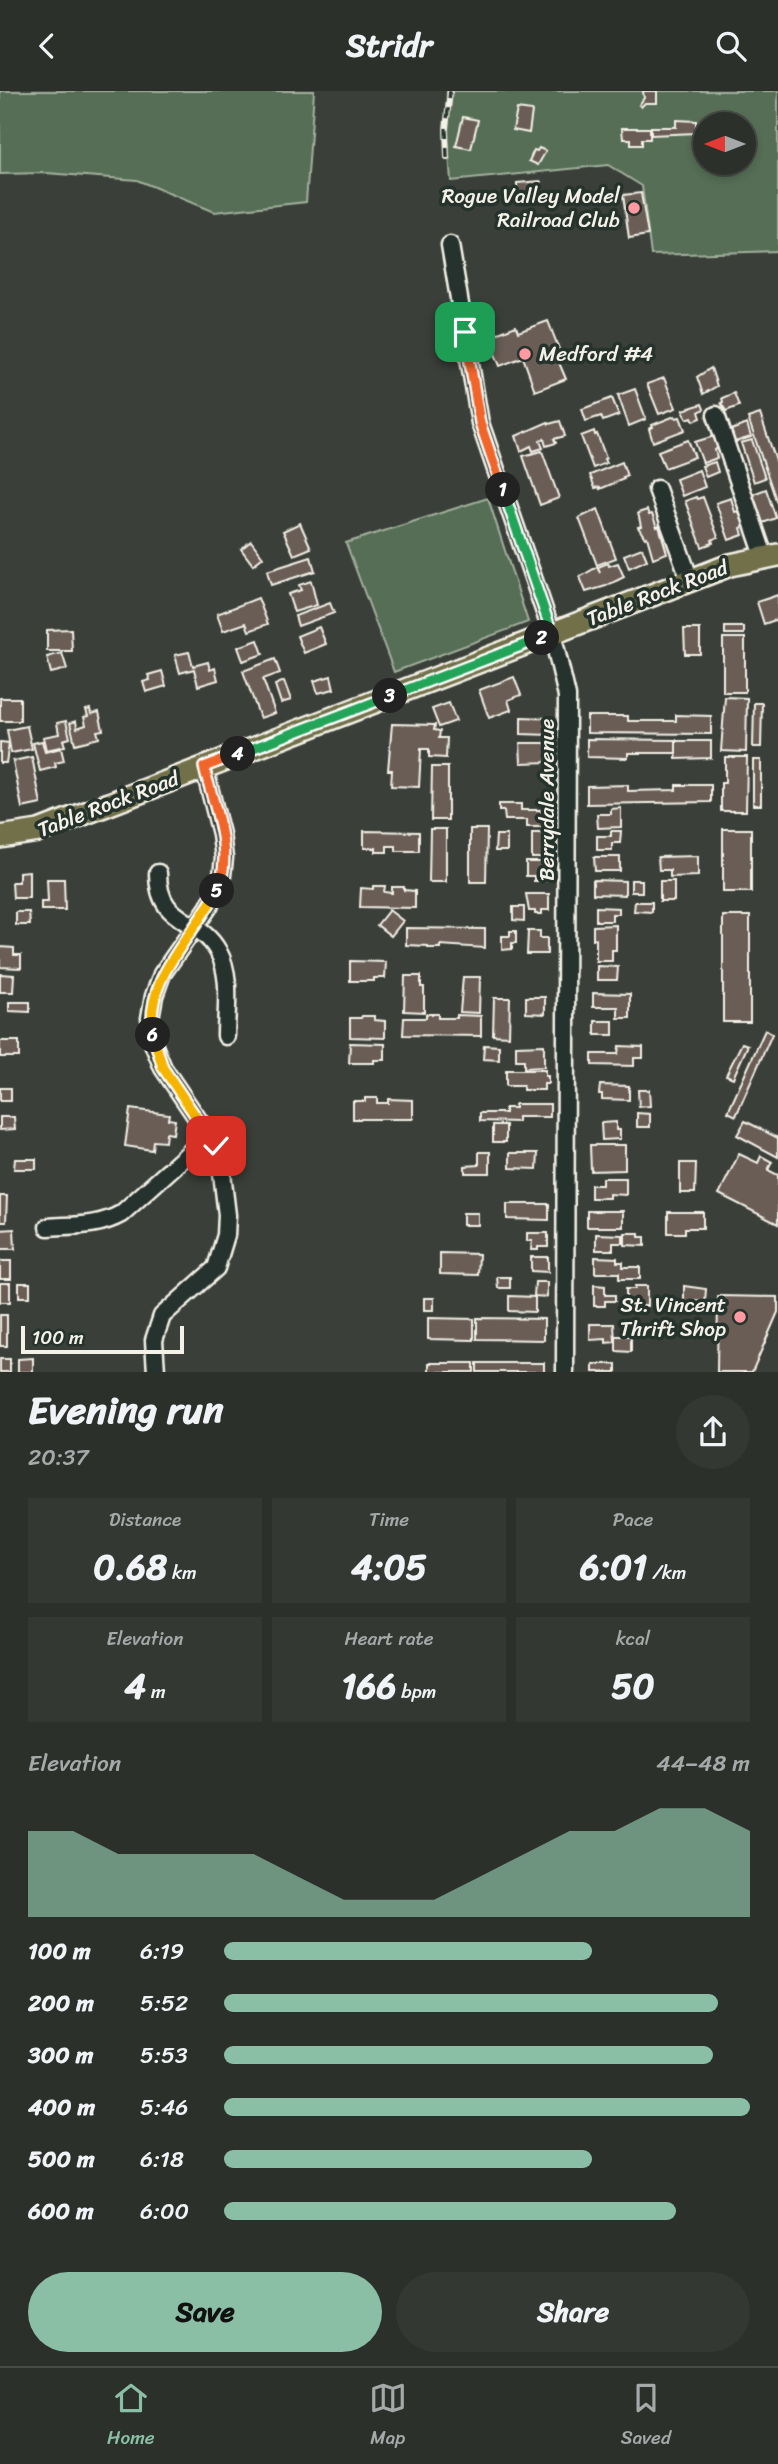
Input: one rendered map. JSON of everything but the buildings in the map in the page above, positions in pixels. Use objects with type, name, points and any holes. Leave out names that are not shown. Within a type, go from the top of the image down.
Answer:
[{"type":"main road","name":"Table Rock Road","points":[[0,838],[39,831],[690,580],[730,565],[771,556]]},
{"type":"street","name":"Berrydale Avenue","points":[[450,245],[480,423],[552,633],[569,712],[565,1372]]},
{"type":"street","points":[[716,415],[771,556]]},
{"type":"street","points":[[657,489],[690,580]]},
{"type":"street","points":[[156,1372],[154,1340],[162,1316],[216,1268],[223,1251],[227,1215],[216,1146],[163,1068],[154,1046],[150,1018],[162,974],[208,908],[220,884],[224,858],[204,767]]},
{"type":"street","points":[[158,873],[158,888],[162,901],[206,937],[216,948],[223,963],[227,981],[226,1036]]},
{"type":"street","points":[[48,1227],[94,1224],[121,1214],[209,1134]]},
{"type":"green space","points":[[0,91],[314,91],[306,202],[214,212],[137,180],[46,173],[0,174]]},
{"type":"green space","points":[[447,91],[778,91],[778,251],[651,255],[642,186],[608,165],[451,181]]},
{"type":"green space","points":[[488,498],[528,622],[394,672],[346,543]]},
{"type":"railway","points":[[447,158],[446,129],[450,91]]},
{"type":"place","name":"Rogue Valley Model Railroad Club","points":[[634,208]]},
{"type":"place","name":"Medford #4","points":[[525,354]]},
{"type":"place","name":"St. Vincent Thrift Shop","points":[[740,1317]]},
{"type":"route","points":[[216,1146],[163,1068],[154,1046],[150,1018],[162,974],[208,908],[220,884],[224,858],[204,767],[552,633],[480,423],[465,332]]}]
